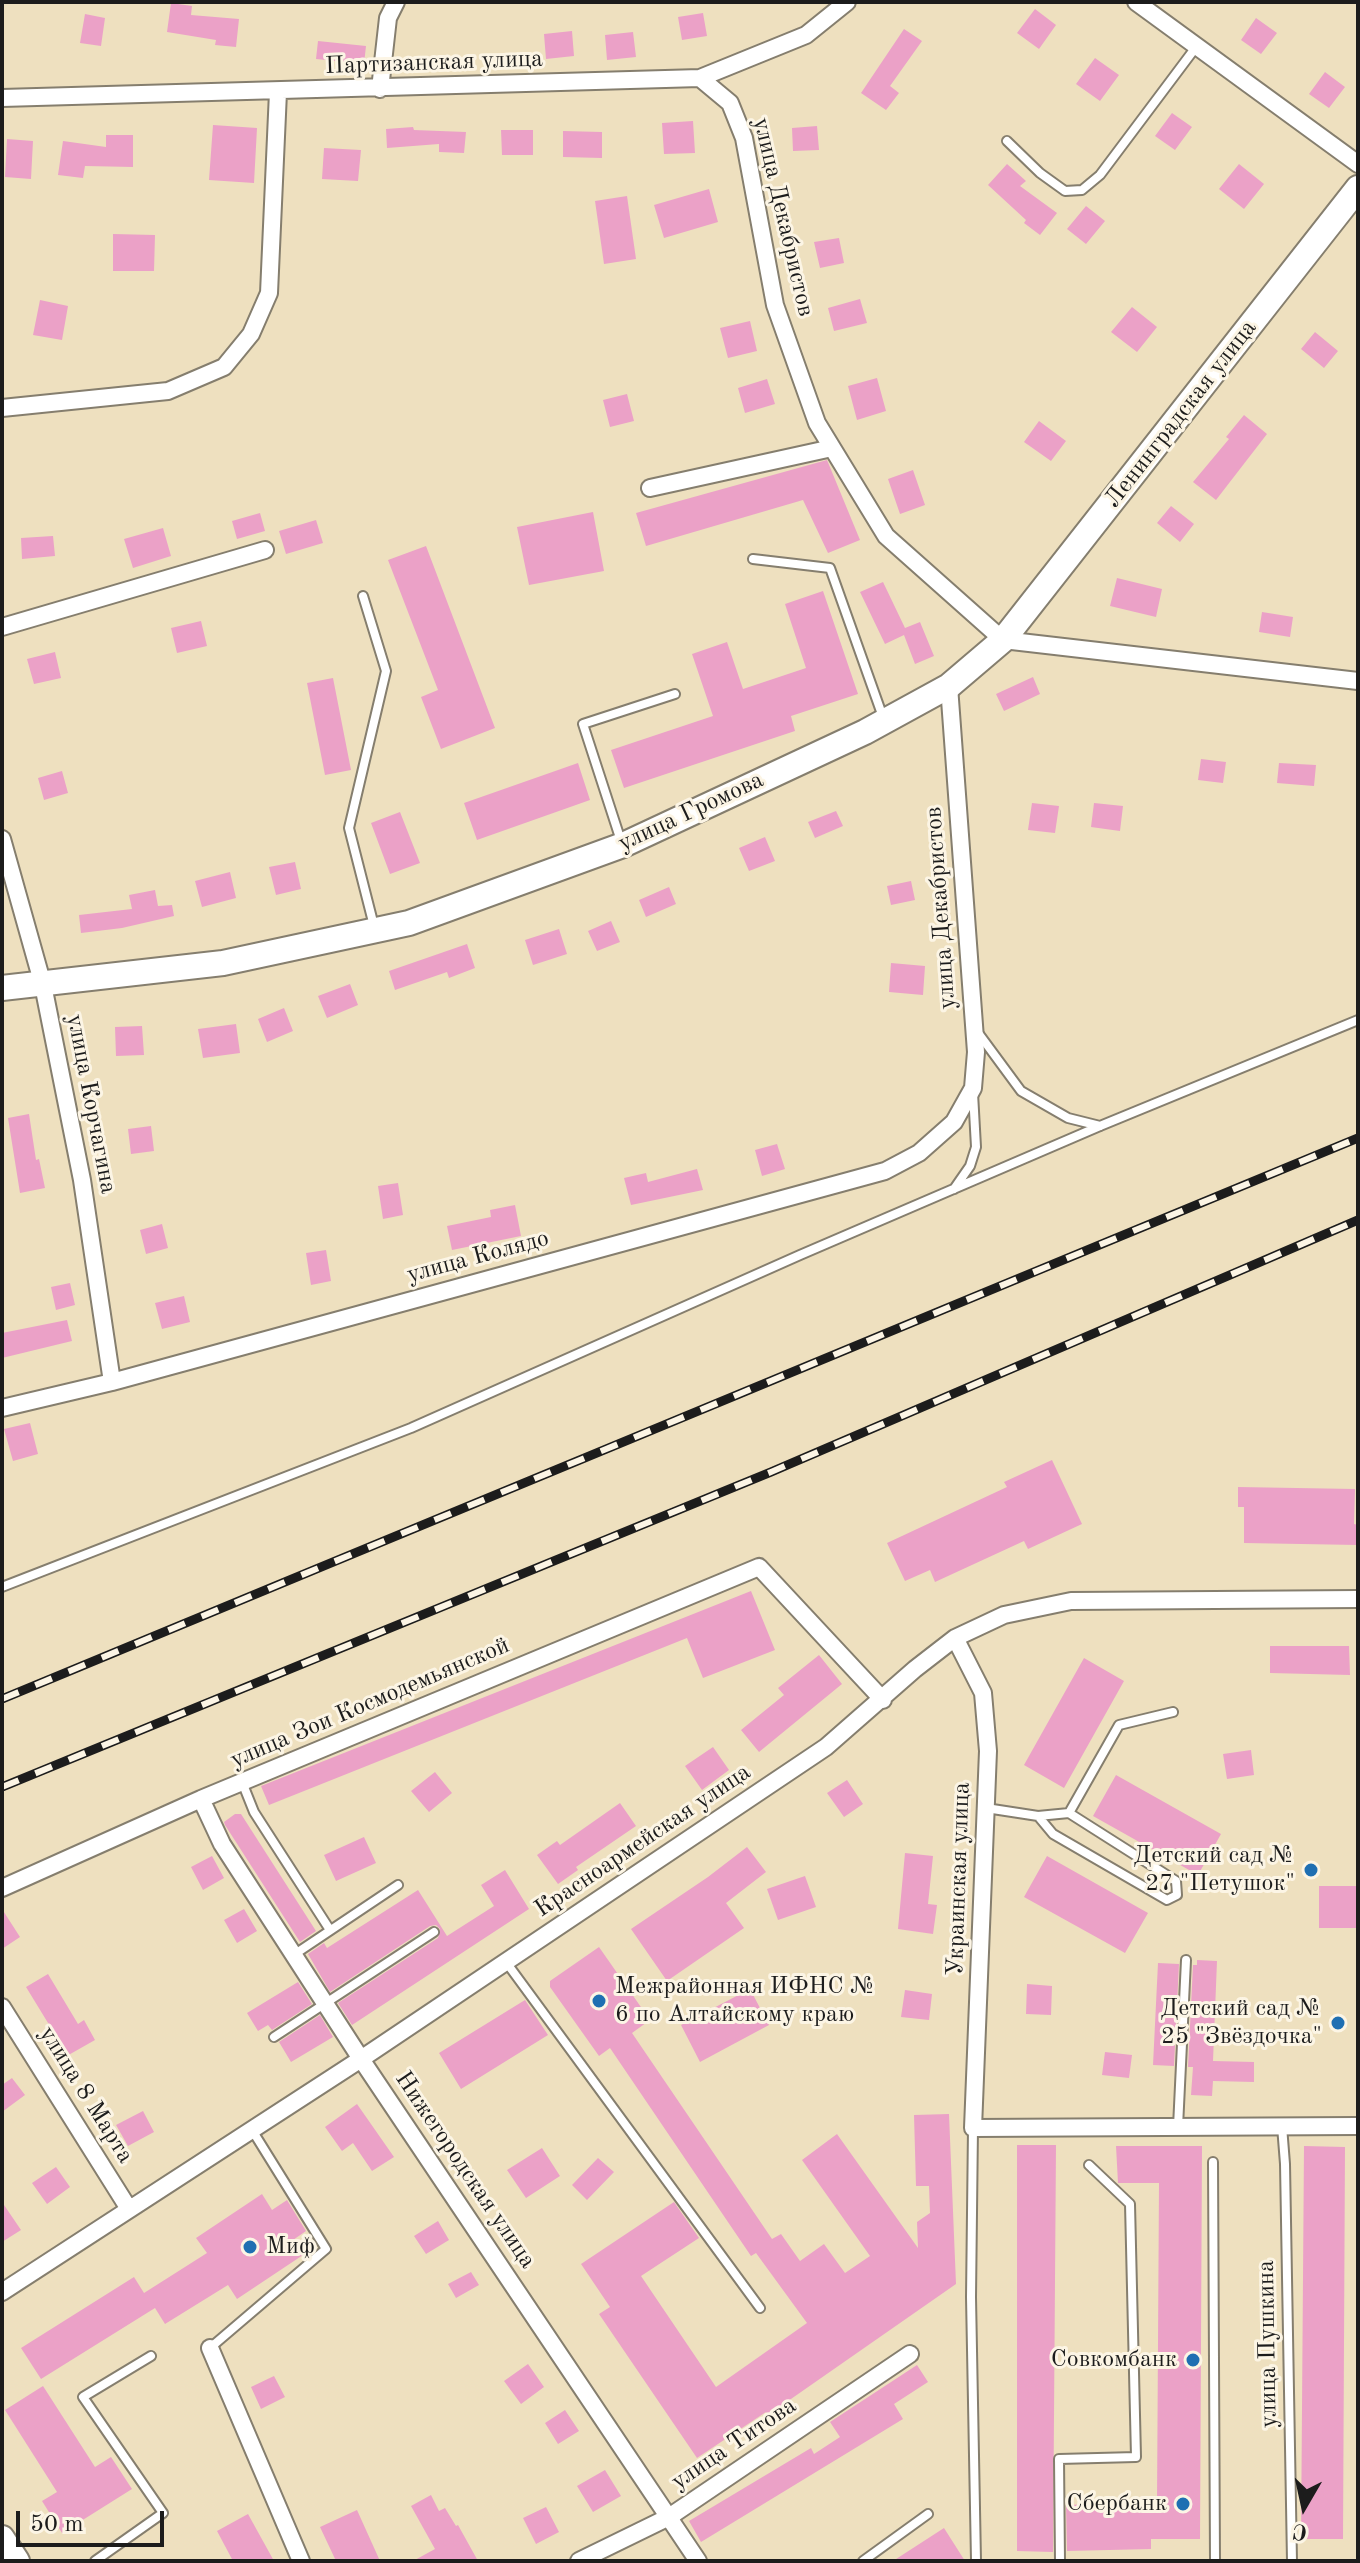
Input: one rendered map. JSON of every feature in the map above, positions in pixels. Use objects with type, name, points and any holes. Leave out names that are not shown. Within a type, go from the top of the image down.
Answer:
[{"type":"street","points":[[380,89],[388,18],[396,2]]},
{"type":"street","name":"Партизанская улица","points":[[2,98],[700,78],[806,35],[847,2]]},
{"type":"street","points":[[1136,2],[1358,164]]},
{"type":"street","points":[[1156,16],[1166,2]]},
{"type":"street","name":"улица Декабристов","points":[[700,78],[730,103],[744,138],[775,305],[817,423],[886,536],[1003,640]]},
{"type":"street","points":[[2,408],[168,391],[224,367],[251,334],[269,293],[278,92]]},
{"type":"street","name":"Ленинградская улица","points":[[1003,640],[1358,188]]},
{"type":"street","points":[[650,488],[832,448]]},
{"type":"street","points":[[2,627],[265,550]]},
{"type":"street","points":[[1003,640],[1358,681]]},
{"type":"street","name":"улица Громова","points":[[2,988],[223,963],[409,923],[623,845],[885,721],[949,686],[1003,640]]},
{"type":"street","name":"улица Декабристов","points":[[949,686],[976,1052],[973,1088],[954,1122]]},
{"type":"street","name":"улица Корчагина","points":[[2,839],[43,985],[82,1180],[112,1382]]},
{"type":"street","name":"улица Колядо","points":[[2,1408],[112,1382],[885,1171],[919,1153],[954,1122]]},
{"type":"street","name":"улица Зои Космодемьянской","points":[[2,1888],[201,1799],[759,1567],[883,1700]]},
{"type":"street","name":"Красноармейская улица","points":[[2,2292],[361,2059],[826,1747],[955,1638],[1004,1615],[1071,1601],[1358,1599]]},
{"type":"street","name":"Украинская улица","points":[[955,1638],[983,1693],[988,1751],[973,2128]]},
{"type":"street","name":"Нижегородская улица","points":[[201,1799],[222,1844],[361,2059],[698,2561]]},
{"type":"street","name":"улица 8 Марта","points":[[2,2007],[129,2209]]},
{"type":"street","points":[[973,2128],[1358,2126]]},
{"type":"street","points":[[210,2348],[301,2561]]},
{"type":"street","name":"улица Титова","points":[[579,2561],[669,2517],[910,2354]]},
{"type":"street","points":[[2,2538],[17,2561]]},
{"type":"lane","points":[[1007,141],[1040,173],[1065,191],[1082,190],[1100,175],[1197,46]]},
{"type":"lane","points":[[753,559],[830,568],[885,721]]},
{"type":"lane","points":[[363,596],[386,671],[349,828],[375,931]]},
{"type":"lane","points":[[623,845],[583,724],[675,694]]},
{"type":"lane","points":[[2,1587],[411,1428],[1100,1126],[1358,1020]]},
{"type":"lane","points":[[974,1027],[1021,1091],[1068,1118],[1100,1126]]},
{"type":"lane","points":[[954,1189],[970,1166],[976,1147],[973,1088]]},
{"type":"lane","points":[[1069,1813],[1119,1725],[1173,1712]]},
{"type":"lane","points":[[242,1782],[254,1812],[330,1930]]},
{"type":"lane","points":[[986,1808],[1038,1816],[1069,1813],[1176,1881],[1177,1895],[1167,1900],[1154,1893],[1053,1834],[1038,1816]]},
{"type":"lane","points":[[295,1954],[398,1885]]},
{"type":"lane","points":[[274,2037],[434,1932]]},
{"type":"lane","points":[[1178,2128],[1186,1960]]},
{"type":"lane","points":[[506,1962],[760,2308]]},
{"type":"lane","name":"улица Пушкина","points":[[1282,2126],[1292,2561]]},
{"type":"lane","points":[[973,2128],[971,2297],[976,2561]]},
{"type":"lane","points":[[210,2348],[326,2249],[252,2130]]},
{"type":"lane","points":[[1213,2162],[1215,2561]]},
{"type":"lane","points":[[1060,2561],[1059,2459],[1136,2457],[1130,2204],[1089,2165]]},
{"type":"lane","points":[[95,2561],[163,2513],[83,2397],[151,2356]]},
{"type":"lane","points":[[863,2561],[928,2514]]},
{"type":"building","points":[[171,3],[192,6],[191,15],[239,19],[236,47],[215,45],[216,40],[167,32]]},
{"type":"building","points":[[1035,9],[1056,25],[1039,49],[1017,33]]},
{"type":"building","points":[[703,13],[707,36],[682,40],[678,17]]},
{"type":"building","points":[[85,14],[105,18],[101,46],[80,43]]},
{"type":"building","points":[[1256,18],[1277,33],[1261,54],[1241,40]]},
{"type":"building","points":[[904,29],[922,41],[890,86],[899,93],[886,110],[861,93]]},
{"type":"building","points":[[572,31],[574,56],[546,59],[544,34]]},
{"type":"building","points":[[633,32],[636,57],[607,60],[605,35]]},
{"type":"building","points":[[318,41],[366,46],[364,64],[316,59]]},
{"type":"building","points":[[1095,58],[1119,75],[1100,101],[1076,84]]},
{"type":"building","points":[[1325,72],[1345,87],[1329,108],[1309,94]]},
{"type":"building","points":[[1172,113],[1192,127],[1175,150],[1155,136]]},
{"type":"building","points":[[693,121],[695,153],[664,154],[662,123]]},
{"type":"building","points":[[213,125],[257,128],[254,183],[209,180]]},
{"type":"building","points":[[817,126],[819,150],[793,151],[792,128]]},
{"type":"building","points":[[413,127],[414,130],[466,132],[464,153],[439,152],[439,144],[387,148],[386,129]]},
{"type":"building","points":[[501,130],[533,130],[533,155],[502,155]]},
{"type":"building","points":[[563,131],[602,132],[602,158],[563,157]]},
{"type":"building","points":[[106,135],[133,135],[133,167],[85,166],[83,178],[58,175],[63,141],[106,147]]},
{"type":"building","points":[[7,139],[33,141],[31,179],[5,177]]},
{"type":"building","points":[[324,148],[361,150],[358,181],[322,179]]},
{"type":"building","points":[[1007,164],[1026,181],[1020,186],[1057,213],[1040,235],[1024,223],[1026,220],[988,185]]},
{"type":"building","points":[[1239,164],[1264,184],[1244,209],[1219,189]]},
{"type":"building","points":[[709,189],[718,222],[664,238],[654,205]]},
{"type":"building","points":[[627,196],[636,259],[604,264],[595,201]]},
{"type":"building","points":[[1086,206],[1105,221],[1086,244],[1067,229]]},
{"type":"building","points":[[113,234],[155,235],[154,271],[113,271]]},
{"type":"building","points":[[839,238],[844,263],[820,268],[814,242]]},
{"type":"building","points":[[860,299],[867,323],[834,331],[828,308]]},
{"type":"building","points":[[40,300],[68,306],[62,340],[33,335]]},
{"type":"building","points":[[1132,307],[1157,327],[1137,352],[1111,332]]},
{"type":"building","points":[[750,321],[757,351],[728,358],[720,328]]},
{"type":"building","points":[[1315,332],[1338,351],[1324,368],[1301,349]]},
{"type":"building","points":[[877,378],[886,411],[857,420],[848,386]]},
{"type":"building","points":[[767,379],[775,404],[745,413],[738,388]]},
{"type":"building","points":[[627,394],[634,421],[610,427],[603,400]]},
{"type":"building","points":[[1244,415],[1267,434],[1216,500],[1193,482],[1229,439],[1226,437]]},
{"type":"building","points":[[1039,421],[1066,441],[1051,461],[1024,442]]},
{"type":"building","points":[[827,460],[860,540],[828,553],[803,500],[646,546],[636,513]]},
{"type":"building","points":[[913,470],[925,505],[900,514],[888,479]]},
{"type":"building","points":[[1171,506],[1194,524],[1180,542],[1157,523]]},
{"type":"building","points":[[593,512],[604,571],[529,585],[517,527]]},
{"type":"building","points":[[260,513],[265,531],[237,539],[232,521]]},
{"type":"building","points":[[316,520],[323,543],[286,554],[279,531]]},
{"type":"building","points":[[163,528],[171,556],[133,568],[124,539]]},
{"type":"building","points":[[53,536],[55,556],[22,559],[21,538]]},
{"type":"building","points":[[426,546],[495,728],[441,749],[421,697],[438,690],[388,560]]},
{"type":"building","points":[[1117,578],[1162,589],[1156,617],[1110,606]]},
{"type":"building","points":[[883,582],[905,628],[920,622],[934,656],[915,664],[904,635],[885,644],[860,592]]},
{"type":"building","points":[[823,591],[858,694],[791,716],[795,731],[624,788],[611,750],[713,716],[692,654],[727,642],[743,689],[806,668],[785,604]]},
{"type":"building","points":[[1262,612],[1293,617],[1290,637],[1259,632]]},
{"type":"building","points":[[201,621],[207,646],[177,653],[171,628]]},
{"type":"building","points":[[55,652],[61,678],[34,684],[27,659]]},
{"type":"building","points":[[1033,677],[1040,694],[1004,711],[996,694]]},
{"type":"building","points":[[333,678],[351,770],[325,775],[307,683]]},
{"type":"building","points":[[1201,759],[1226,762],[1223,783],[1198,780]]},
{"type":"building","points":[[578,763],[590,800],[477,840],[464,803]]},
{"type":"building","points":[[1279,763],[1316,765],[1314,786],[1277,783]]},
{"type":"building","points":[[62,771],[68,793],[44,800],[38,778]]},
{"type":"building","points":[[1032,803],[1059,806],[1055,833],[1028,830]]},
{"type":"building","points":[[1094,803],[1123,806],[1120,831],[1091,827]]},
{"type":"building","points":[[836,811],[843,826],[815,838],[808,822]]},
{"type":"building","points":[[400,812],[420,863],[390,874],[371,823]]},
{"type":"building","points":[[765,837],[775,861],[749,871],[739,848]]},
{"type":"building","points":[[295,862],[301,889],[276,895],[269,867]]},
{"type":"building","points":[[230,872],[236,898],[202,907],[195,881]]},
{"type":"building","points":[[911,881],[915,900],[891,905],[887,886]]},
{"type":"building","points":[[669,887],[676,904],[646,917],[639,900]]},
{"type":"building","points":[[155,890],[158,906],[172,905],[174,916],[122,928],[81,933],[79,915],[132,909],[129,895]]},
{"type":"building","points":[[611,921],[620,942],[597,951],[588,931]]},
{"type":"building","points":[[559,929],[567,954],[533,965],[525,940]]},
{"type":"building","points":[[467,944],[475,968],[449,978],[447,972],[395,990],[389,971]]},
{"type":"building","points":[[891,963],[925,966],[923,995],[889,992]]},
{"type":"building","points":[[350,984],[358,1005],[327,1018],[318,996]]},
{"type":"building","points":[[284,1008],[293,1031],[267,1042],[258,1019]]},
{"type":"building","points":[[236,1024],[240,1053],[203,1058],[198,1029]]},
{"type":"building","points":[[142,1026],[144,1055],[116,1056],[115,1027]]},
{"type":"building","points":[[29,1114],[36,1160],[39,1159],[45,1188],[20,1193],[8,1118]]},
{"type":"building","points":[[151,1126],[154,1151],[131,1154],[128,1129]]},
{"type":"building","points":[[777,1144],[785,1169],[762,1176],[755,1150]]},
{"type":"building","points":[[697,1169],[703,1190],[631,1205],[624,1178],[646,1173],[648,1182]]},
{"type":"building","points":[[398,1183],[403,1215],[383,1219],[378,1186]]},
{"type":"building","points":[[515,1205],[521,1236],[452,1250],[447,1226],[491,1217],[490,1210]]},
{"type":"building","points":[[162,1224],[168,1248],[146,1254],[140,1230]]},
{"type":"building","points":[[326,1250],[331,1281],[311,1285],[306,1253]]},
{"type":"building","points":[[70,1283],[75,1305],[56,1310],[51,1287]]},
{"type":"building","points":[[184,1296],[190,1322],[162,1329],[155,1303]]},
{"type":"building","points":[[67,1320],[72,1341],[2,1358],[2,1333]]},
{"type":"building","points":[[30,1423],[38,1454],[13,1461],[4,1429]]},
{"type":"building","points":[[1052,1460],[1082,1524],[1028,1549],[1024,1541],[935,1582],[930,1570],[905,1581],[887,1543],[1007,1487],[1004,1482]]},
{"type":"building","points":[[1238,1487],[1355,1489],[1354,1524],[1358,1525],[1358,1545],[1244,1543],[1244,1507],[1238,1507]]},
{"type":"building","points":[[751,1591],[775,1650],[703,1678],[687,1638],[269,1805],[261,1786]]},
{"type":"building","points":[[1270,1646],[1349,1646],[1350,1675],[1270,1673]]},
{"type":"building","points":[[819,1655],[842,1684],[759,1752],[741,1730],[784,1695],[778,1688]]},
{"type":"building","points":[[1084,1658],[1124,1681],[1064,1788],[1024,1765]]},
{"type":"building","points":[[713,1747],[729,1770],[702,1790],[685,1766]]},
{"type":"building","points":[[1251,1750],[1254,1775],[1227,1779],[1223,1754]]},
{"type":"building","points":[[435,1772],[452,1793],[429,1812],[411,1791]]},
{"type":"building","points":[[1116,1775],[1221,1834],[1198,1875],[1093,1816]]},
{"type":"building","points":[[847,1780],[863,1804],[844,1817],[827,1793]]},
{"type":"building","points":[[620,1803],[636,1826],[576,1867],[578,1870],[558,1884],[537,1855],[557,1841],[560,1845]]},
{"type":"building","points":[[235,1814],[241,1814],[316,1931],[300,1942],[225,1825],[224,1822]]},
{"type":"building","points":[[364,1837],[376,1863],[336,1881],[324,1855]]},
{"type":"building","points":[[747,1847],[766,1872],[726,1903],[744,1928],[667,1981],[631,1929]]},
{"type":"building","points":[[905,1853],[933,1856],[928,1904],[937,1905],[933,1934],[898,1929]]},
{"type":"building","points":[[212,1856],[224,1878],[203,1890],[191,1867]]},
{"type":"building","points":[[1047,1856],[1148,1913],[1125,1953],[1024,1897]]},
{"type":"building","points":[[505,1870],[529,1909],[352,2025],[338,2003],[438,1938],[440,1929],[436,1925],[430,1926],[330,1992],[308,1954],[324,1943],[327,1948],[418,1890],[447,1936],[494,1906],[481,1885]]},
{"type":"building","points":[[805,1876],[816,1907],[778,1920],[767,1889]]},
{"type":"building","points":[[1319,1886],[1358,1886],[1358,1928],[1319,1928]]},
{"type":"building","points":[[2,1909],[20,1937],[2,1949]]},
{"type":"building","points":[[244,1909],[257,1931],[237,1943],[224,1920]]},
{"type":"building","points":[[599,1947],[650,2020],[632,2033],[772,2239],[781,2234],[800,2261],[824,2244],[845,2273],[870,2256],[802,2160],[837,2134],[918,2248],[917,2222],[930,2213],[929,2186],[916,2186],[914,2115],[949,2114],[956,2284],[768,2415],[766,2412],[697,2458],[599,2314],[610,2307],[581,2264],[674,2202],[699,2238],[641,2276],[716,2387],[807,2323],[756,2253],[751,2256],[610,2048],[599,2056],[550,1987],[550,1981]]},
{"type":"building","points":[[1197,1960],[1217,1961],[1213,2061],[1254,2062],[1254,2082],[1213,2081],[1212,2096],[1191,2095],[1193,2067],[1188,2067],[1193,1965],[1197,1965]]},
{"type":"building","points":[[1158,1963],[1179,1964],[1174,2066],[1153,2065]]},
{"type":"building","points":[[48,1974],[78,2024],[84,2020],[95,2040],[65,2057],[26,1987]]},
{"type":"building","points":[[298,1982],[312,2004],[272,2030],[268,2025],[258,2031],[247,2013]]},
{"type":"building","points":[[1027,1984],[1052,1986],[1051,2015],[1026,2014]]},
{"type":"building","points":[[750,1989],[769,2025],[700,2062],[681,2025]]},
{"type":"building","points":[[905,1990],[932,1994],[929,2020],[901,2017]]},
{"type":"building","points":[[525,2000],[548,2035],[461,2089],[439,2053]]},
{"type":"building","points":[[320,2015],[333,2037],[291,2062],[279,2042]]},
{"type":"building","points":[[1105,2052],[1132,2055],[1129,2078],[1102,2075]]},
{"type":"building","points":[[12,2078],[25,2095],[2,2112],[2,2085]]},
{"type":"building","points":[[357,2104],[394,2157],[372,2171],[353,2143],[342,2151],[325,2127]]},
{"type":"building","points":[[143,2111],[154,2132],[128,2146],[116,2125]]},
{"type":"building","points":[[1017,2145],[1056,2145],[1053,2552],[1017,2551]]},
{"type":"building","points":[[1116,2146],[1202,2146],[1200,2539],[1151,2539],[1151,2549],[1067,2551],[1066,2505],[1157,2502],[1159,2183],[1118,2183]]},
{"type":"building","points":[[1304,2146],[1345,2147],[1343,2539],[1301,2539]]},
{"type":"building","points":[[542,2148],[560,2176],[526,2198],[507,2170]]},
{"type":"building","points":[[598,2158],[614,2172],[587,2200],[572,2185]]},
{"type":"building","points":[[56,2167],[70,2187],[47,2204],[32,2183]]},
{"type":"building","points":[[262,2194],[272,2210],[287,2200],[306,2231],[293,2240],[303,2255],[237,2299],[228,2285],[165,2324],[155,2308],[41,2379],[21,2348],[134,2277],[144,2293],[207,2253],[196,2238]]},
{"type":"building","points":[[2,2202],[21,2230],[2,2242]]},
{"type":"building","points":[[438,2221],[449,2240],[426,2254],[414,2236]]},
{"type":"building","points":[[471,2272],[479,2285],[456,2298],[448,2284]]},
{"type":"building","points":[[528,2364],[544,2387],[521,2404],[504,2381]]},
{"type":"building","points":[[917,2365],[928,2382],[894,2404],[903,2419],[701,2542],[689,2521],[811,2448],[814,2454],[840,2437],[830,2422]]},
{"type":"building","points":[[274,2376],[285,2397],[261,2409],[251,2387]]},
{"type":"building","points":[[43,2386],[95,2467],[111,2457],[132,2489],[62,2533],[42,2501],[57,2492],[5,2410]]},
{"type":"building","points":[[565,2410],[579,2431],[558,2444],[545,2423]]},
{"type":"building","points":[[605,2470],[621,2496],[593,2512],[577,2486]]},
{"type":"building","points":[[431,2495],[439,2511],[445,2508],[458,2525],[478,2561],[413,2561],[435,2549],[411,2506]]},
{"type":"building","points":[[546,2507],[559,2532],[536,2544],[523,2518]]},
{"type":"building","points":[[357,2510],[380,2561],[336,2561],[320,2527]]},
{"type":"building","points":[[248,2514],[274,2561],[233,2561],[217,2531]]},
{"type":"building","points":[[944,2528],[965,2561],[893,2561]]},
{"type":"railway","points":[[2,1699],[1358,1138]]},
{"type":"railway","points":[[2,1787],[771,1472],[1358,1220]]},
{"type":"place","name":"Детский сад № 27 \"Петушок\"","points":[[1311,1870]]},
{"type":"place","name":"Межрайонная ИФНС № 6 по Алтайскому краю","points":[[599,2001]]},
{"type":"place","name":"Детский сад № 25 \"Звёздочка\"","points":[[1338,2023]]},
{"type":"place","name":"Миф","points":[[250,2247]]},
{"type":"place","name":"Совкомбанк","points":[[1193,2360]]},
{"type":"place","name":"Сбербанк","points":[[1183,2504]]}]
